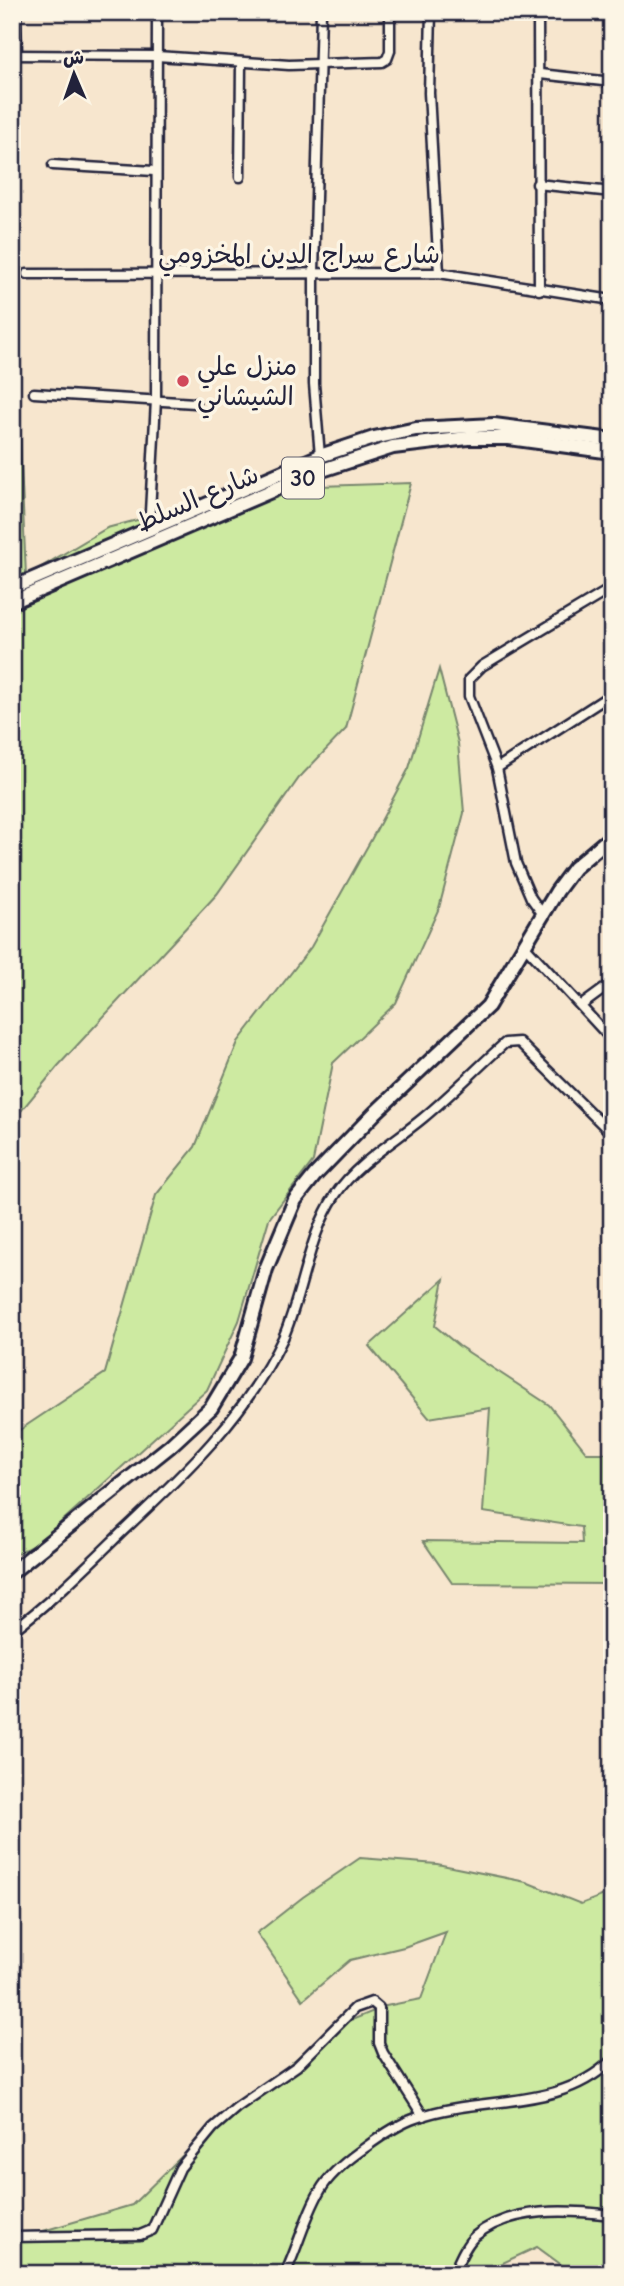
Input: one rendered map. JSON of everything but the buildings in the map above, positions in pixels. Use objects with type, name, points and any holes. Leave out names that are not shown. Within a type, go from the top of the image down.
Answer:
[{"type":"main road","name":"شارع السلط","points":[[12,588],[320,456],[387,435],[465,425],[522,427],[612,440]]},
{"type":"main road","name":"شارع السلط","points":[[12,602],[313,473],[393,447],[428,441],[495,438],[612,452]]},
{"type":"main road","points":[[12,1572],[170,1446],[212,1408],[241,1358],[266,1269],[295,1200],[315,1175],[375,1113],[477,1018],[501,987],[574,868],[612,836]]},
{"type":"street","points":[[16,12],[14,55],[157,57],[320,66],[387,59],[390,51],[390,12]]},
{"type":"street","points":[[149,531],[156,400],[154,171],[157,12]]},
{"type":"street","points":[[320,456],[314,384],[314,272],[321,12]]},
{"type":"street","points":[[431,12],[429,93],[439,273]]},
{"type":"street","points":[[538,12],[538,290]]},
{"type":"street","points":[[240,177],[241,62]]},
{"type":"street","points":[[540,74],[612,82]]},
{"type":"street","points":[[54,165],[154,171]]},
{"type":"street","points":[[537,184],[612,192]]},
{"type":"street","name":"شارع سراج الدين المخزومي","points":[[27,274],[439,273],[612,300]]},
{"type":"street","points":[[34,393],[195,403]]},
{"type":"street","points":[[544,916],[531,898],[516,863],[497,768],[470,696],[469,679],[482,666],[612,588]]},
{"type":"street","points":[[497,768],[612,694]]},
{"type":"street","points":[[525,946],[612,1040]]},
{"type":"street","points":[[582,1006],[612,983]]},
{"type":"street","points":[[12,1631],[60,1592],[199,1458],[233,1420],[283,1338],[296,1304],[302,1277],[334,1197],[359,1169],[424,1118],[505,1043],[519,1042],[612,1135]]},
{"type":"street","points":[[12,2237],[140,2235],[152,2230],[163,2212],[174,2178],[213,2128],[236,2108],[297,2066],[355,2008],[366,2002],[372,2002],[379,2008],[379,2043],[383,2053],[423,2116]]},
{"type":"street","points":[[285,2274],[322,2187],[346,2160],[398,2126],[423,2116],[545,2096],[592,2076],[612,2060]]},
{"type":"street","points":[[453,2274],[474,2237],[510,2218],[555,2212],[612,2215]]},
{"type":"green space","points":[[12,260],[26,576],[107,528],[258,488],[411,483],[346,729],[299,778],[217,894],[58,1066],[12,1122]]},
{"type":"green space","points":[[439,669],[458,743],[464,813],[439,908],[396,1003],[333,1063],[313,1161],[269,1219],[239,1321],[207,1390],[38,1543],[12,1556],[12,1435],[105,1373],[156,1195],[195,1147],[238,1042],[311,947],[371,840],[409,768]]},
{"type":"green space","points":[[444,1279],[435,1326],[459,1346],[549,1405],[587,1453],[612,1453],[612,1584],[452,1583],[423,1541],[582,1543],[581,1527],[483,1512],[490,1408],[429,1418],[369,1346]]},
{"type":"green space","points":[[360,1858],[437,1864],[526,1882],[581,1904],[612,1892],[612,2274],[574,2274],[537,2247],[479,2274],[12,2274],[12,2233],[43,2231],[132,2205],[181,2157],[332,2028],[386,2006],[421,1999],[446,1932],[404,1947],[350,1960],[303,2000],[257,1933]]},
{"type":"place","name":"منزل علي الشيشاني","points":[[183,381]]}]
